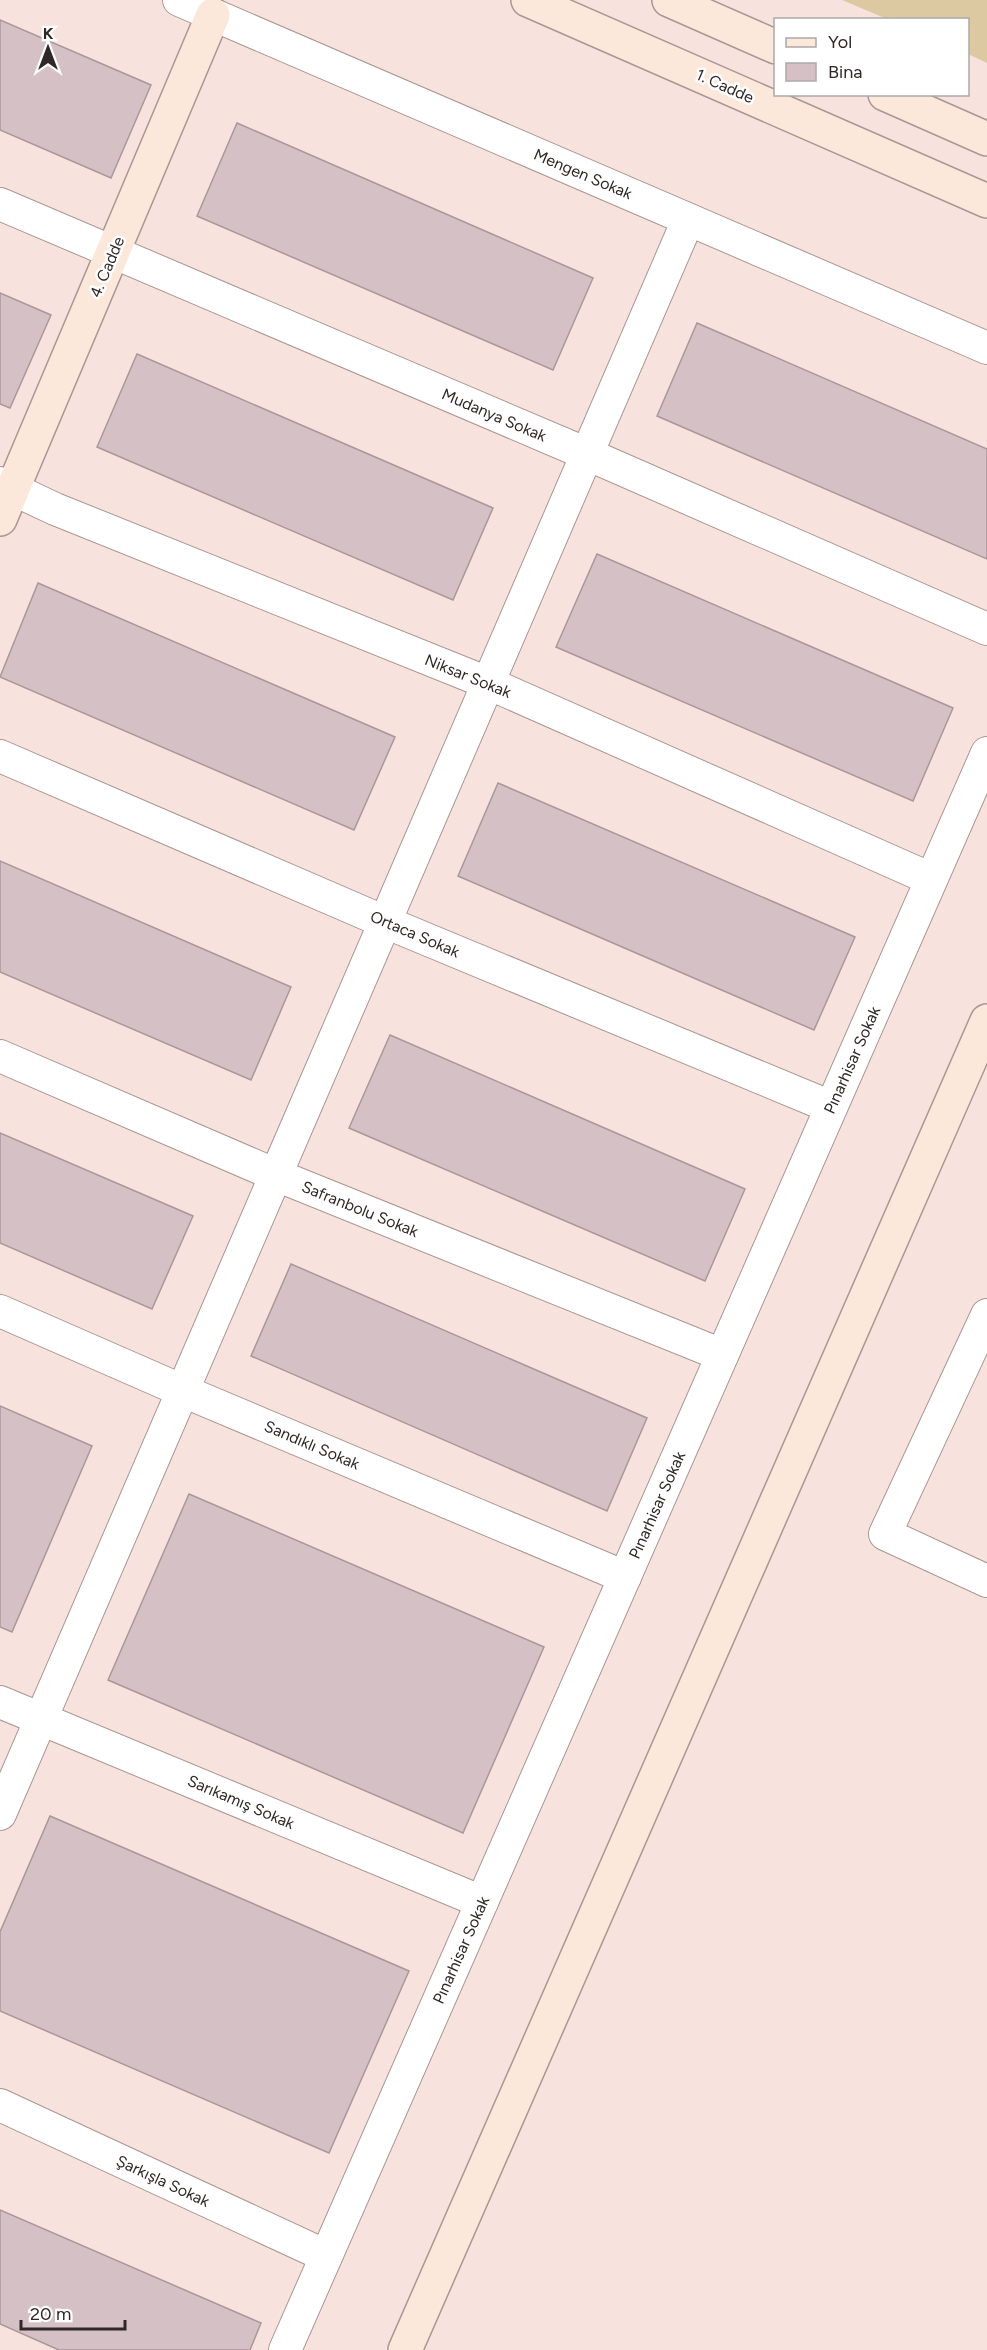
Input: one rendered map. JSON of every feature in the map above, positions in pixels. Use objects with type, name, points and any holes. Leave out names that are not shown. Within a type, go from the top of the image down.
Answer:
[{"type":"street","name":"Mengen Sokak","points":[[179,0],[987,348]]},
{"type":"street","name":"1. Cadde","points":[[528,0],[987,201]]},
{"type":"street","points":[[669,0],[774,46]]},
{"type":"street","name":"4. Cadde","points":[[0,519],[6,486],[113,252],[213,15]]},
{"type":"street","points":[[890,96],[987,139]]},
{"type":"street","name":"Mudanya Sokak","points":[[0,204],[587,454],[987,629]]},
{"type":"street","points":[[0,1814],[688,220]]},
{"type":"street","name":"Niksar Sokak","points":[[6,486],[55,509],[488,683],[931,879]]},
{"type":"street","name":"Pınarhisar Sokak","points":[[285,2350],[987,753]]},
{"type":"street","name":"Ortaca Sokak","points":[[0,756],[385,922],[831,1107]]},
{"type":"street","points":[[405,2350],[987,1021]]},
{"type":"street","name":"Safranbolu Sokak","points":[[0,1056],[276,1174],[722,1355]]},
{"type":"street","name":"Sandıklı Sokak","points":[[0,1311],[183,1391],[625,1577]]},
{"type":"street","points":[[987,1315],[885,1534],[987,1581]]},
{"type":"street","name":"Sarıkamış Sokak","points":[[0,1702],[482,1902]]},
{"type":"street","name":"Şarkışla Sokak","points":[[0,2105],[326,2256]]},
{"type":"shaded area","points":[[842,0],[987,0],[987,63],[969,54],[969,18],[885,18]]},
{"type":"building","points":[[0,20],[151,85],[111,178],[0,130]]},
{"type":"building","points":[[237,123],[593,278],[553,370],[197,216]]},
{"type":"building","points":[[0,293],[51,315],[10,408],[0,404]]},
{"type":"building","points":[[697,323],[987,449],[987,559],[657,416]]},
{"type":"building","points":[[137,354],[493,508],[453,600],[97,447]]},
{"type":"building","points":[[597,554],[953,708],[913,801],[556,647]]},
{"type":"building","points":[[38,583],[395,737],[354,830],[0,677]]},
{"type":"building","points":[[498,783],[855,937],[814,1030],[458,876]]},
{"type":"building","points":[[0,861],[291,987],[251,1080],[0,972]]},
{"type":"building","points":[[390,1035],[745,1189],[705,1281],[349,1128]]},
{"type":"building","points":[[0,1133],[193,1216],[152,1309],[0,1243]]},
{"type":"building","points":[[291,1264],[647,1418],[607,1511],[251,1356]]},
{"type":"building","points":[[0,1406],[92,1446],[12,1632],[0,1627]]},
{"type":"building","points":[[189,1494],[544,1647],[463,1833],[108,1680]]},
{"type":"building","points":[[50,1816],[409,1971],[329,2153],[0,2011],[0,1932]]},
{"type":"building","points":[[0,2210],[261,2323],[250,2350],[59,2350],[0,2324]]}]
